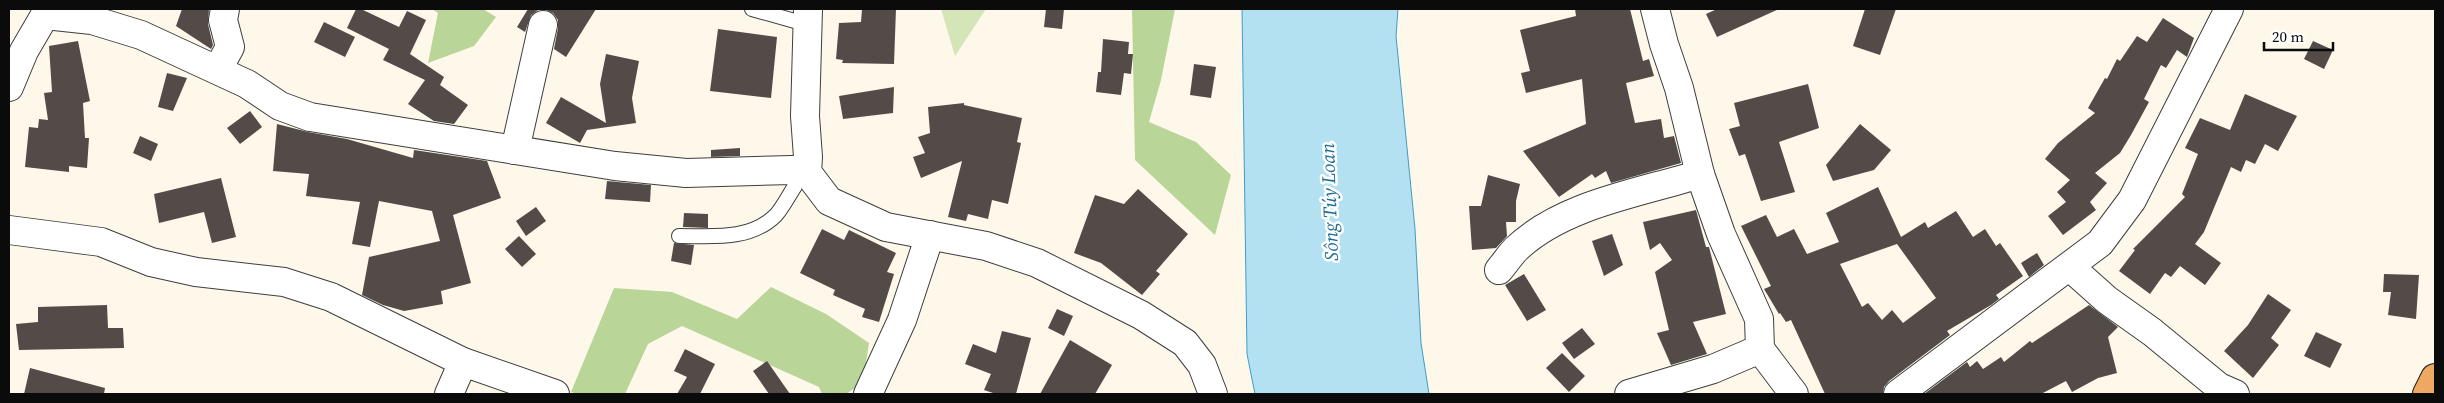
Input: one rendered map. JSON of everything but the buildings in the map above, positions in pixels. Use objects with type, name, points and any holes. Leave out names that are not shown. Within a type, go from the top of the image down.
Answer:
[{"type":"highway","points":[[2427,394],[2435,378]]},
{"type":"street","points":[[218,69],[230,47],[223,20],[225,9]]},
{"type":"street","points":[[1655,9],[1664,44],[1679,88],[1700,174],[1721,234],[1759,319],[1760,349],[1794,394]]},
{"type":"street","points":[[1898,394],[2100,243],[2132,200],[2229,9]]},
{"type":"street","points":[[9,87],[24,51],[44,12],[92,20],[141,34],[247,84],[280,106],[310,117],[615,166],[686,173],[799,171],[829,201],[886,227],[986,246],[1037,263],[1141,315],[1185,343],[1202,365],[1213,394]]},
{"type":"street","points":[[799,171],[808,157],[805,116],[808,17]]},
{"type":"street","points":[[515,150],[543,25]]},
{"type":"street","points":[[1499,270],[1516,249],[1539,231],[1565,217],[1596,204],[1700,174]]},
{"type":"street","points":[[9,230],[101,242],[151,262],[196,272],[284,282],[331,297],[463,362],[555,394]]},
{"type":"street","points":[[868,394],[902,320],[930,235]]},
{"type":"street","points":[[2070,267],[2107,300],[2152,332],[2219,387],[2233,394]]},
{"type":"street","points":[[1628,394],[1713,369],[1760,349]]},
{"type":"street","points":[[449,394],[463,362]]},
{"type":"lane","points":[[752,9],[808,17]]},
{"type":"lane","points":[[679,236],[736,236],[760,227],[776,215],[795,186],[799,171]]},
{"type":"green space","points":[[432,9],[483,9],[496,17],[474,46],[428,63],[438,13]]},
{"type":"green space","points":[[941,9],[986,9],[955,56]]},
{"type":"green space","points":[[1132,9],[1175,9],[1161,80],[1149,122],[1196,142],[1231,175],[1215,235],[1135,160]]},
{"type":"green space","points":[[771,287],[826,314],[869,343],[863,383],[846,394],[822,394],[819,387],[682,326],[648,344],[625,394],[577,394],[571,392],[614,288],[672,292],[737,319]]},
{"type":"water","name":"Sông Túy Loan","points":[[1242,9],[1398,9],[1396,36],[1415,229],[1421,343],[1429,394],[1255,394],[1247,354]]}]
